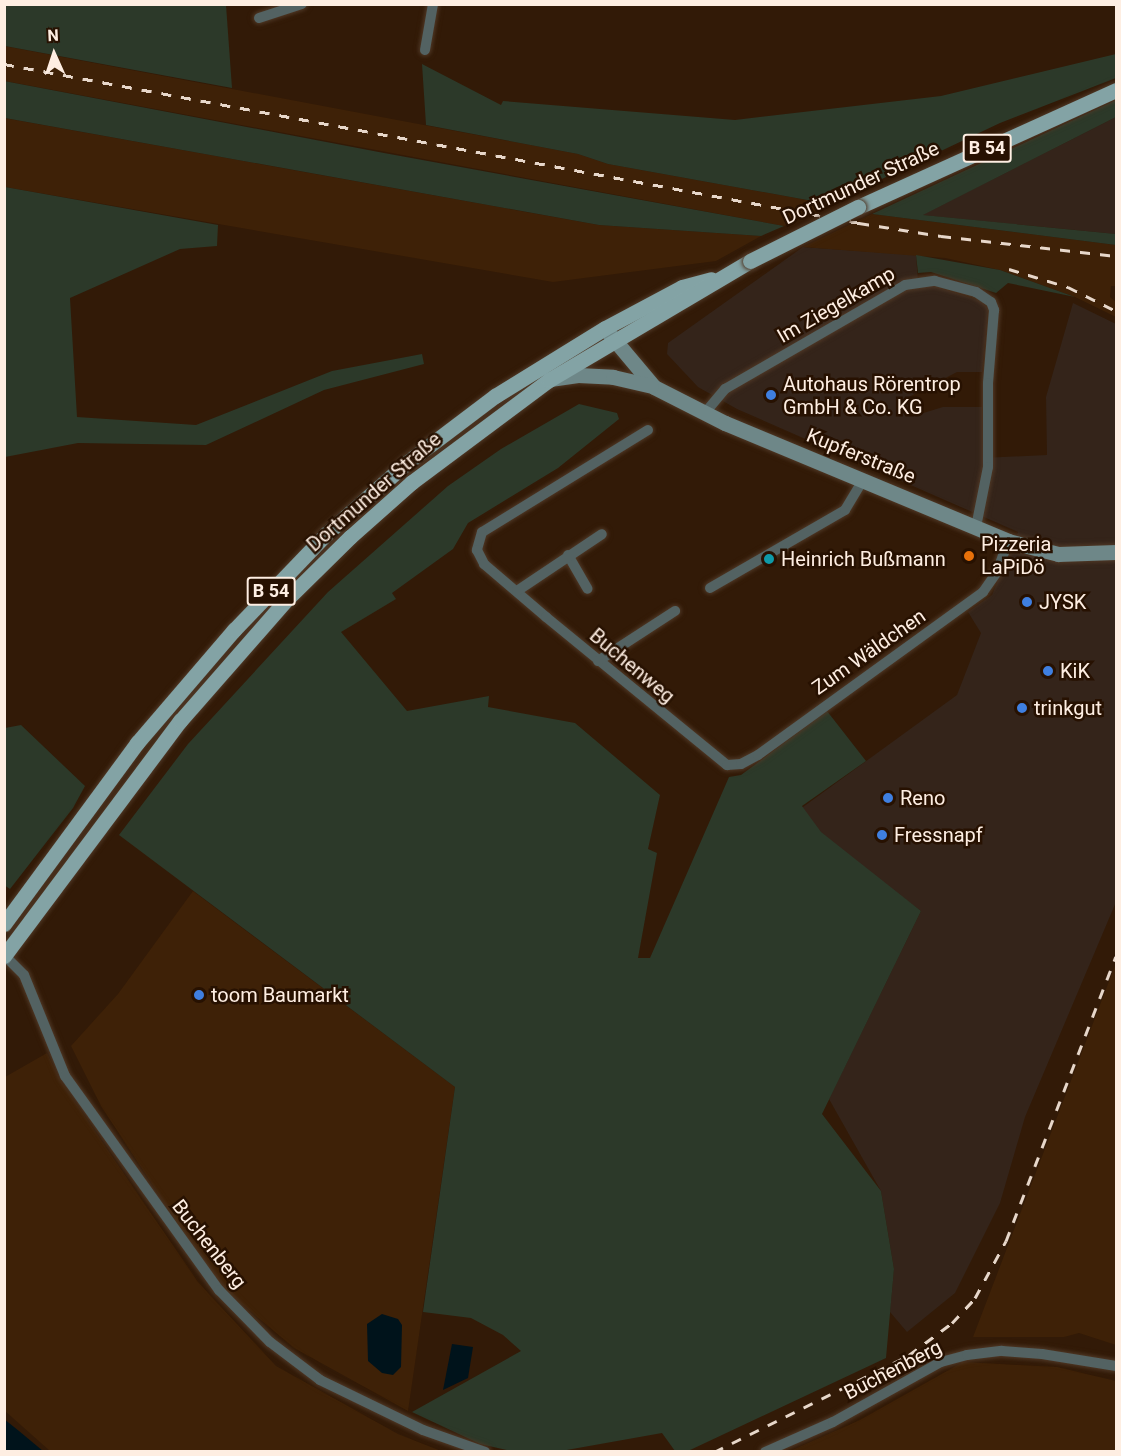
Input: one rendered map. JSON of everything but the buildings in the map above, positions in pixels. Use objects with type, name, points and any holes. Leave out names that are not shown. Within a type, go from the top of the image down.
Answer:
[{"type":"main road","name":"Dortmunder Straße","points":[[5,955],[180,721],[285,602],[412,482],[549,380],[725,274],[858,207],[1116,90]]},
{"type":"main road","name":"Dortmunder Straße","points":[[4,924],[137,743],[234,630],[326,534],[405,464],[495,396],[605,328],[682,287],[725,274]]},
{"type":"street","points":[[259,18],[302,4]]},
{"type":"street","points":[[425,50],[434,4]]},
{"type":"street","name":"Im Ziegelkamp","points":[[704,414],[724,389],[905,285],[935,281],[976,292],[990,302],[993,310],[988,467],[976,527]]},
{"type":"street","name":"Kupferstraße","points":[[605,328],[614,342],[654,387],[704,414],[1008,541],[1058,554],[1116,552]]},
{"type":"street","points":[[549,380],[578,375],[613,377],[654,387]]},
{"type":"street","name":"Buchenweg","points":[[648,430],[483,532],[477,550],[484,564],[598,661],[727,765]]},
{"type":"street","points":[[710,588],[845,510],[863,480]]},
{"type":"street","points":[[517,591],[602,534]]},
{"type":"street","name":"Zum Wäldchen","points":[[727,765],[741,764],[758,755],[983,592],[997,572],[1008,541]]},
{"type":"street","points":[[568,555],[588,589]]},
{"type":"street","points":[[598,661],[675,611]]},
{"type":"street","name":"Buchenberg","points":[[5,955],[24,975],[65,1076],[219,1290],[270,1342],[320,1380],[423,1430],[485,1452]]},
{"type":"street","name":"Buchenberg","points":[[765,1452],[833,1422],[941,1362],[967,1355],[1032,1353],[1116,1366]]},
{"type":"shaded area","points":[[4,46],[578,154],[608,164],[829,204],[784,226],[5,81]]},
{"type":"shaded area","points":[[1116,117],[1116,234],[922,215]]},
{"type":"shaded area","points":[[4,118],[599,225],[761,236],[716,261],[553,282],[5,187]]},
{"type":"shaded area","points":[[872,214],[1116,245],[1116,286],[1111,286],[1110,297],[1116,302],[1116,317],[1075,297],[1000,270],[945,258],[803,247]]},
{"type":"shaded area","points":[[803,247],[916,255],[918,281],[981,301],[988,309],[982,372],[957,372],[907,398],[917,415],[943,407],[982,407],[983,458],[1047,455],[1046,397],[1073,303],[1116,324],[1116,902],[1025,1117],[1000,1203],[955,1293],[907,1332],[890,1312],[894,1269],[881,1191],[829,1099],[921,911],[792,815],[957,695],[981,633],[968,612],[992,595],[1018,532],[737,409],[698,387],[667,354],[668,343]]},
{"type":"shaded area","points":[[193,891],[455,1087],[408,1411],[294,1348],[216,1282],[101,1106],[71,1046],[118,994]]},
{"type":"shaded area","points":[[1116,963],[1116,1345],[1079,1333],[1064,1337],[973,1337]]},
{"type":"shaded area","points":[[47,1053],[60,1080],[198,1282],[276,1366],[398,1434],[441,1451],[50,1451],[5,1411],[5,1077]]},
{"type":"shaded area","points":[[963,1362],[1057,1367],[1116,1381],[1116,1451],[790,1451],[860,1420]]},
{"type":"green space","points":[[4,5],[226,5],[232,88],[5,46]]},
{"type":"green space","points":[[1116,54],[1116,78],[1000,123],[829,204],[608,164],[578,154],[426,125],[422,64],[501,105],[503,101],[735,120],[941,96]]},
{"type":"green space","points":[[4,81],[784,226],[761,236],[599,225],[5,118]]},
{"type":"green space","points":[[1116,100],[1116,117],[923,215],[1116,234],[1116,245],[872,214]]},
{"type":"green space","points":[[5,187],[218,225],[217,246],[180,249],[70,298],[77,417],[196,425],[332,371],[422,354],[424,364],[324,390],[206,445],[78,443],[5,457]]},
{"type":"green space","points":[[916,255],[1000,270],[1075,297],[1008,283],[996,293],[931,272],[918,273]]},
{"type":"green space","points":[[579,404],[617,413],[619,419],[558,468],[468,523],[453,549],[392,593],[396,599],[341,632],[407,711],[489,696],[488,707],[575,723],[660,795],[648,849],[657,853],[638,958],[650,958],[729,777],[741,775],[827,711],[866,761],[802,806],[821,832],[921,911],[822,1114],[881,1191],[894,1269],[886,1358],[688,1451],[675,1451],[662,1433],[561,1451],[511,1451],[480,1444],[412,1412],[521,1351],[503,1335],[471,1318],[423,1312],[455,1087],[119,835],[188,744],[328,592],[448,486],[501,449]]},
{"type":"green space","points":[[21,725],[85,786],[73,808],[10,889],[4,885],[5,728]]},
{"type":"water","points":[[382,1314],[398,1319],[402,1325],[401,1367],[393,1375],[382,1373],[368,1361],[367,1324]]},
{"type":"water","points":[[452,1344],[473,1347],[468,1378],[443,1390]]},
{"type":"water","points":[[4,1419],[19,1431],[43,1451],[5,1451]]},
{"type":"railway","points":[[4,64],[859,223],[941,236],[1116,256]]},
{"type":"railway","points":[[1009,269],[1068,287],[1116,311]]},
{"type":"railway","points":[[714,1452],[909,1355],[952,1323],[975,1298],[1006,1241],[1116,956]]},
{"type":"place","name":"Autohaus Rörentrop GmbH & Co. KG","points":[[771,395]]},
{"type":"place","name":"Pizzeria LaPiDö","points":[[969,556]]},
{"type":"place","name":"Heinrich Bußmann","points":[[769,559]]},
{"type":"place","name":"JYSK","points":[[1027,602]]},
{"type":"place","name":"KiK","points":[[1048,671]]},
{"type":"place","name":"trinkgut","points":[[1022,708]]},
{"type":"place","name":"Reno","points":[[888,798]]},
{"type":"place","name":"Fressnapf","points":[[882,835]]},
{"type":"place","name":"toom Baumarkt","points":[[199,995]]}]
